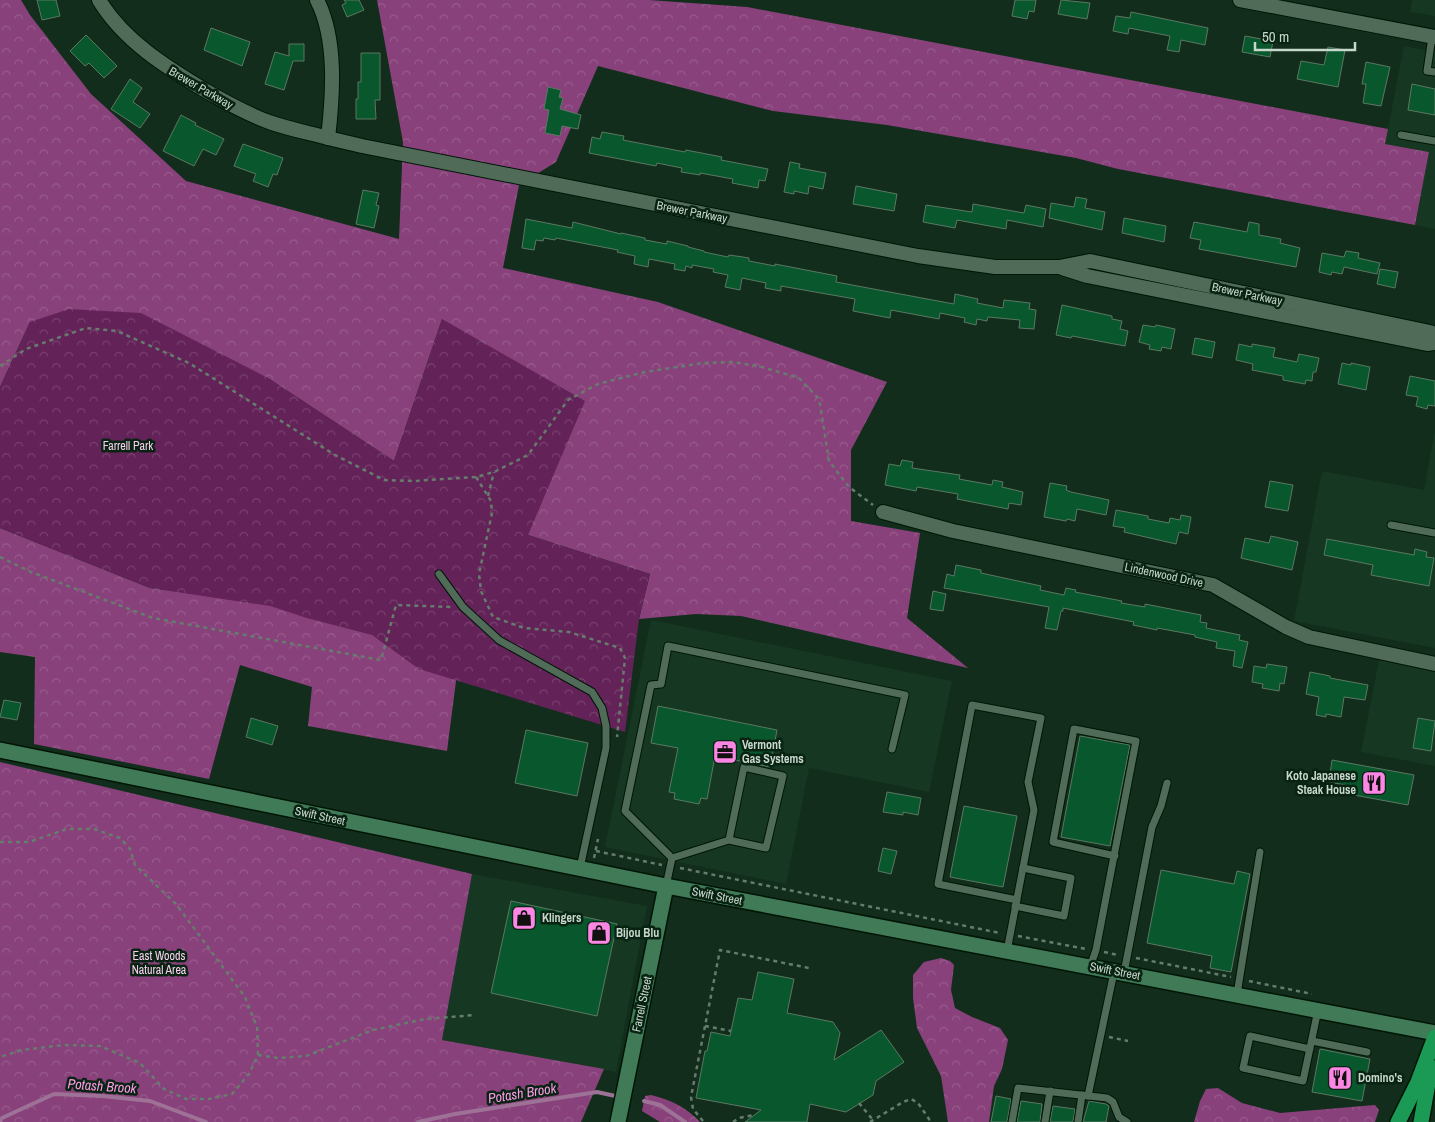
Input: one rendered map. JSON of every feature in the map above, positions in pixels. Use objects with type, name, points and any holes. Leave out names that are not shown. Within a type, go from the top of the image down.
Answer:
[{"type":"highway","points":[[1398,1122],[1418,1082],[1435,1037]]},
{"type":"highway","points":[[1421,1122],[1435,1042]]},
{"type":"street","name":"Brewer Parkway","points":[[99,0],[108,15],[136,43],[165,66],[238,110],[272,123],[328,138],[918,256],[994,268],[1059,267],[1090,261],[1435,334]]},
{"type":"street","points":[[317,0],[328,36],[331,68],[332,101],[328,138]]},
{"type":"street","points":[[1240,0],[1433,37]]},
{"type":"street","name":"Brewer Parkway","points":[[1059,267],[1086,276],[1418,342],[1435,343]]},
{"type":"street","name":"Lindenwood Drive","points":[[883,512],[953,531],[1213,585],[1286,627],[1309,637],[1435,664]]},
{"type":"street","name":"Swift Street","points":[[0,750],[666,886],[1435,1033]]},
{"type":"street","name":"Farrell Street","points":[[618,1119],[666,886]]},
{"type":"lane","points":[[1433,37],[1427,71],[1435,72]]},
{"type":"lane","points":[[1401,135],[1435,141]]},
{"type":"lane","points":[[1391,526],[1435,533]]},
{"type":"lane","points":[[439,574],[463,607],[500,640],[592,692],[602,708],[606,726],[606,748],[580,869]]},
{"type":"lane","points":[[672,858],[625,811],[651,685],[661,684],[668,646],[905,695],[892,749]]},
{"type":"lane","points":[[1007,951],[1016,903],[1034,810],[1028,782],[1041,718],[972,705],[938,884],[1016,903],[1064,916],[1071,878],[1023,868]]},
{"type":"lane","points":[[1090,967],[1096,950],[1115,856],[1136,741],[1074,729],[1053,842],[1115,856]]},
{"type":"lane","points":[[672,858],[729,840],[766,848],[783,776],[744,768],[729,840]]},
{"type":"lane","points":[[1078,1122],[1100,1036],[1119,972],[1127,956],[1152,827],[1161,806],[1167,783]]},
{"type":"lane","points":[[1237,994],[1260,852]]},
{"type":"lane","points":[[666,886],[672,858]]},
{"type":"lane","points":[[1318,1010],[1311,1045],[1303,1081],[1243,1068],[1250,1036],[1311,1045],[1367,1052]]},
{"type":"lane","points":[[1012,1122],[1018,1088],[1107,1098],[1113,1102],[1117,1120],[1127,1122]]},
{"type":"lane","points":[[1045,1122],[1050,1091]]},
{"type":"path","points":[[0,366],[26,349],[86,328],[117,331],[189,363],[335,455],[384,480],[414,481],[476,477],[494,472],[528,455],[568,400],[598,384],[645,372],[703,363],[734,362],[762,367],[798,378],[817,397],[820,404],[829,461],[849,487],[883,512]]},
{"type":"path","points":[[488,496],[494,472]]},
{"type":"path","points":[[0,557],[31,572],[153,618],[381,660],[396,605],[463,607]]},
{"type":"path","points":[[0,842],[29,842],[67,829],[94,829],[120,838],[130,850],[135,865],[176,904],[245,997],[257,1027],[258,1055],[249,1074],[232,1094],[210,1099],[186,1099],[164,1089],[140,1063],[100,1046],[64,1045],[22,1050],[0,1057]]},
{"type":"path","points":[[596,851],[1010,935],[1096,950],[1315,994]]},
{"type":"path","points":[[703,1121],[693,1109],[691,1097],[720,950],[809,968]]},
{"type":"path","points":[[258,1055],[278,1058],[306,1056],[373,1030],[425,1019],[475,1015]]},
{"type":"path","points":[[705,1026],[731,1031]]},
{"type":"path","points":[[1100,1036],[1128,1041]]},
{"type":"path","points":[[870,1122],[911,1099],[918,1103],[929,1119],[929,1122]]},
{"type":"path","points":[[859,1103],[873,1120]]},
{"type":"path","points":[[733,1122],[738,1118],[754,1115]]},
{"type":"shaded area","points":[[1412,0],[1435,0],[1435,16],[1410,12]]},
{"type":"shaded area","points":[[1404,46],[1435,52],[1435,229],[1415,225],[1429,152],[1385,144]]},
{"type":"shaded area","points":[[1435,431],[1435,648],[1294,621],[1322,471],[1424,490]]},
{"type":"shaded area","points":[[651,620],[952,681],[929,792],[809,768],[786,884],[605,847]]},
{"type":"shaded area","points":[[1379,660],[1435,671],[1435,766],[1361,752]]},
{"type":"shaded area","points":[[472,874],[647,906],[616,1072],[442,1040]]},
{"type":"green space","points":[[0,0],[21,0],[30,15],[91,94],[186,181],[399,239],[403,142],[377,0],[649,0],[747,7],[1388,129],[1385,144],[1429,152],[1415,225],[1118,169],[1076,158],[887,125],[773,111],[598,66],[556,162],[519,185],[503,268],[658,302],[887,382],[851,450],[851,521],[920,533],[907,618],[968,668],[741,616],[696,614],[639,619],[650,574],[528,535],[442,319],[394,461],[268,378],[30,322],[0,387]]},
{"type":"green space","name":"Farrell Park","points":[[69,309],[141,313],[268,378],[394,461],[442,319],[585,401],[528,535],[650,574],[639,619],[625,732],[419,669],[372,635],[270,606],[150,588],[0,528],[0,387],[30,322]]},
{"type":"green space","points":[[0,528],[150,588],[463,627],[447,751],[308,726],[312,687],[240,665],[209,779],[34,744],[35,657],[0,652]]},
{"type":"green space","name":"East Woods Natural Area","points":[[0,762],[472,874],[442,1040],[604,1069],[581,1122],[0,1122]]},
{"type":"green space","points":[[941,958],[950,961],[954,965],[951,990],[955,1008],[1000,1028],[1008,1040],[1002,1069],[994,1086],[989,1122],[948,1122],[941,1076],[917,1028],[913,998],[913,975],[924,962]]},
{"type":"green space","points":[[1218,1088],[1242,1103],[1280,1113],[1375,1105],[1379,1110],[1375,1122],[1194,1122],[1200,1101],[1206,1089]]},
{"type":"green space","points":[[651,1095],[678,1105],[700,1122],[660,1122],[642,1111],[645,1096]]},
{"type":"building","points":[[37,0],[56,0],[60,16],[42,20]]},
{"type":"building","points":[[344,0],[359,0],[364,10],[347,17],[342,5],[346,3]]},
{"type":"building","points":[[1015,0],[1036,0],[1034,12],[1029,11],[1027,19],[1012,16]]},
{"type":"building","points":[[1061,0],[1090,3],[1087,19],[1058,14]]},
{"type":"building","points":[[1131,12],[1208,28],[1205,45],[1181,40],[1179,52],[1167,50],[1170,36],[1129,28],[1128,34],[1113,31],[1116,16],[1130,18]]},
{"type":"building","points":[[211,28],[250,42],[242,66],[204,50]]},
{"type":"building","points":[[86,35],[117,66],[104,78],[89,63],[85,66],[70,51]]},
{"type":"building","points":[[1245,36],[1273,41],[1270,57],[1242,52]]},
{"type":"building","points":[[289,44],[304,44],[304,61],[293,61],[284,90],[265,84],[275,52],[289,56]]},
{"type":"building","points":[[1328,47],[1345,50],[1338,87],[1297,79],[1301,61],[1324,65]]},
{"type":"building","points":[[361,53],[380,53],[380,100],[375,100],[376,119],[356,119],[358,82],[361,82]]},
{"type":"building","points":[[1366,62],[1390,67],[1381,106],[1363,103],[1366,84],[1362,84]]},
{"type":"building","points":[[130,79],[142,88],[133,102],[150,114],[140,128],[111,109]]},
{"type":"building","points":[[1412,84],[1435,89],[1435,115],[1408,110]]},
{"type":"building","points":[[548,87],[561,90],[559,97],[563,98],[560,109],[581,115],[578,129],[562,126],[560,136],[545,133],[549,110],[544,109]]},
{"type":"building","points":[[181,115],[196,123],[195,125],[224,139],[216,155],[203,149],[194,166],[163,151]]},
{"type":"building","points":[[602,132],[624,136],[623,140],[722,157],[721,160],[768,169],[765,181],[759,180],[758,188],[732,183],[733,179],[700,173],[700,175],[681,172],[682,168],[657,163],[656,166],[589,153],[592,137],[600,139]]},
{"type":"building","points":[[243,144],[283,158],[277,175],[273,174],[268,187],[253,181],[256,174],[234,166]]},
{"type":"building","points":[[790,162],[800,164],[799,168],[826,173],[823,189],[809,186],[808,194],[794,191],[794,194],[784,192]]},
{"type":"building","points":[[856,186],[897,194],[894,211],[853,204]]},
{"type":"building","points":[[363,190],[379,193],[376,205],[379,206],[374,228],[356,224]]},
{"type":"building","points":[[1076,197],[1087,199],[1085,208],[1105,212],[1102,230],[1049,218],[1051,203],[1074,207]]},
{"type":"building","points":[[973,204],[1024,213],[1026,205],[1046,209],[1043,227],[1007,220],[1006,229],[957,220],[955,228],[923,222],[926,205],[972,212]]},
{"type":"building","points":[[1124,218],[1166,226],[1164,242],[1122,233]]},
{"type":"building","points":[[526,219],[572,228],[573,222],[645,238],[645,240],[667,244],[667,241],[728,257],[729,255],[749,258],[749,261],[837,276],[836,282],[954,304],[955,294],[978,299],[977,303],[1003,308],[1004,300],[1030,303],[1029,309],[1036,310],[1034,329],[1019,328],[1020,320],[988,317],[987,321],[977,319],[976,325],[964,322],[965,318],[940,313],[939,319],[891,310],[890,318],[853,311],[855,299],[781,286],[781,291],[765,288],[766,283],[742,278],[740,290],[725,287],[728,275],[713,272],[714,269],[692,265],[692,268],[686,266],[685,271],[674,269],[675,264],[649,259],[648,267],[634,264],[635,256],[617,252],[618,250],[556,238],[555,240],[544,238],[543,241],[536,240],[534,250],[522,248]]},
{"type":"building","points":[[1194,222],[1247,232],[1249,222],[1259,224],[1259,235],[1281,239],[1280,243],[1300,248],[1296,267],[1199,249],[1201,240],[1190,238]]},
{"type":"building","points":[[1346,251],[1359,253],[1358,258],[1380,263],[1377,274],[1344,267],[1342,274],[1332,272],[1331,275],[1319,272],[1322,253],[1344,257]]},
{"type":"building","points":[[1380,269],[1398,272],[1395,288],[1377,284]]},
{"type":"building","points":[[1062,305],[1112,316],[1112,319],[1122,321],[1120,329],[1128,331],[1125,346],[1072,336],[1071,338],[1056,335]]},
{"type":"building","points":[[1143,325],[1155,327],[1156,325],[1175,329],[1171,349],[1162,347],[1161,351],[1149,349],[1150,345],[1139,342]]},
{"type":"building","points":[[1195,338],[1215,342],[1212,358],[1192,354]]},
{"type":"building","points":[[1239,344],[1252,347],[1252,344],[1275,348],[1273,357],[1297,362],[1299,354],[1319,358],[1316,372],[1313,372],[1312,381],[1306,380],[1305,384],[1283,380],[1283,376],[1252,370],[1253,364],[1236,360]]},
{"type":"building","points":[[1342,363],[1370,367],[1366,390],[1338,384]]},
{"type":"building","points":[[1410,376],[1435,381],[1435,406],[1428,405],[1427,409],[1416,406],[1418,397],[1406,395]]},
{"type":"building","points":[[902,460],[913,462],[912,468],[960,475],[959,479],[992,485],[993,480],[1003,482],[1002,487],[1023,492],[1021,505],[1009,503],[1008,509],[957,499],[958,494],[917,487],[916,491],[885,485],[889,464],[900,466]]},
{"type":"building","points":[[1270,481],[1293,485],[1288,511],[1265,507]]},
{"type":"building","points":[[1050,483],[1067,486],[1066,490],[1071,492],[1109,500],[1106,515],[1077,509],[1075,521],[1044,517]]},
{"type":"building","points":[[1116,510],[1148,516],[1148,519],[1169,523],[1170,518],[1180,520],[1181,515],[1191,517],[1188,534],[1179,532],[1176,544],[1124,532],[1125,528],[1113,526]]},
{"type":"building","points":[[1271,536],[1298,542],[1292,570],[1241,558],[1245,538],[1269,543]]},
{"type":"building","points":[[1327,539],[1414,555],[1415,549],[1427,552],[1426,557],[1434,558],[1429,586],[1371,575],[1373,565],[1324,555]]},
{"type":"building","points":[[956,565],[981,570],[981,573],[1041,586],[1040,590],[1064,595],[1066,588],[1076,590],[1075,592],[1122,601],[1121,603],[1145,607],[1145,604],[1201,615],[1200,622],[1207,623],[1206,628],[1240,635],[1239,640],[1248,642],[1242,668],[1233,666],[1235,651],[1216,648],[1217,642],[1195,637],[1195,635],[1133,625],[1134,622],[1063,608],[1057,630],[1045,628],[1049,607],[944,588],[947,574],[954,576]]},
{"type":"building","points":[[933,591],[946,594],[943,611],[930,609]]},
{"type":"building","points":[[1267,664],[1287,667],[1284,684],[1280,683],[1279,691],[1262,688],[1263,684],[1252,682],[1254,666],[1266,668]]},
{"type":"building","points":[[1310,672],[1368,685],[1365,700],[1344,697],[1341,717],[1326,714],[1326,717],[1316,715],[1319,697],[1306,694]]},
{"type":"building","points":[[4,700],[21,703],[17,720],[0,717]]},
{"type":"building","name":"Vermont Gas Systems","points":[[658,706],[777,730],[770,767],[715,756],[707,799],[701,798],[699,804],[674,799],[675,793],[669,792],[678,748],[651,743]]},
{"type":"building","points":[[251,718],[278,726],[272,745],[246,737]]},
{"type":"building","points":[[1418,718],[1435,721],[1431,751],[1413,748]]},
{"type":"building","points":[[526,730],[588,743],[577,796],[515,783]]},
{"type":"building","points":[[1080,736],[1130,745],[1110,846],[1061,837]]},
{"type":"building","name":"Koto Japanese Steak House","points":[[1332,760],[1414,775],[1408,805],[1343,793],[1345,785],[1329,782]]},
{"type":"building","points":[[887,792],[921,798],[918,815],[903,812],[903,815],[883,812]]},
{"type":"building","points":[[964,806],[1017,816],[1003,887],[950,877]]},
{"type":"building","points":[[883,848],[897,851],[891,874],[878,871]]},
{"type":"building","points":[[1161,870],[1234,884],[1237,871],[1250,874],[1231,972],[1210,968],[1212,956],[1147,943]]},
{"type":"building","points":[[511,901],[617,924],[597,1016],[491,993]]},
{"type":"building","points":[[758,972],[794,979],[787,1013],[833,1022],[840,1033],[834,1060],[881,1030],[904,1062],[876,1081],[873,1095],[846,1112],[810,1104],[807,1122],[745,1122],[761,1110],[696,1098],[705,1051],[707,1051],[711,1032],[730,1036],[738,998],[752,1000]]},
{"type":"building","points":[[1320,1049],[1370,1059],[1362,1101],[1312,1092]]},
{"type":"building","points":[[996,1096],[1011,1099],[1007,1122],[991,1122]]},
{"type":"building","points":[[1021,1101],[1042,1104],[1040,1122],[1017,1122]]},
{"type":"building","points":[[1089,1101],[1109,1106],[1106,1122],[1083,1122]]},
{"type":"building","points":[[1053,1106],[1075,1109],[1073,1122],[1050,1122]]},
{"type":"waterway","name":"Potash Brook","points":[[418,1122],[455,1114],[597,1092],[620,1097]]},
{"type":"waterway","name":"Potash Brook","points":[[0,1122],[2,1118],[54,1094],[150,1101],[206,1122]]},
{"type":"waterway","name":"Potash Brook","points":[[644,1101],[660,1105],[685,1122]]},
{"type":"place","name":"Vermont Gas Systems","points":[[725,752]]},
{"type":"place","name":"Koto Japanese Steak House","points":[[1374,783]]},
{"type":"place","name":"Klingers","points":[[524,918]]},
{"type":"place","name":"Bijou Blu","points":[[599,933]]},
{"type":"place","name":"Domino's","points":[[1340,1078]]}]
